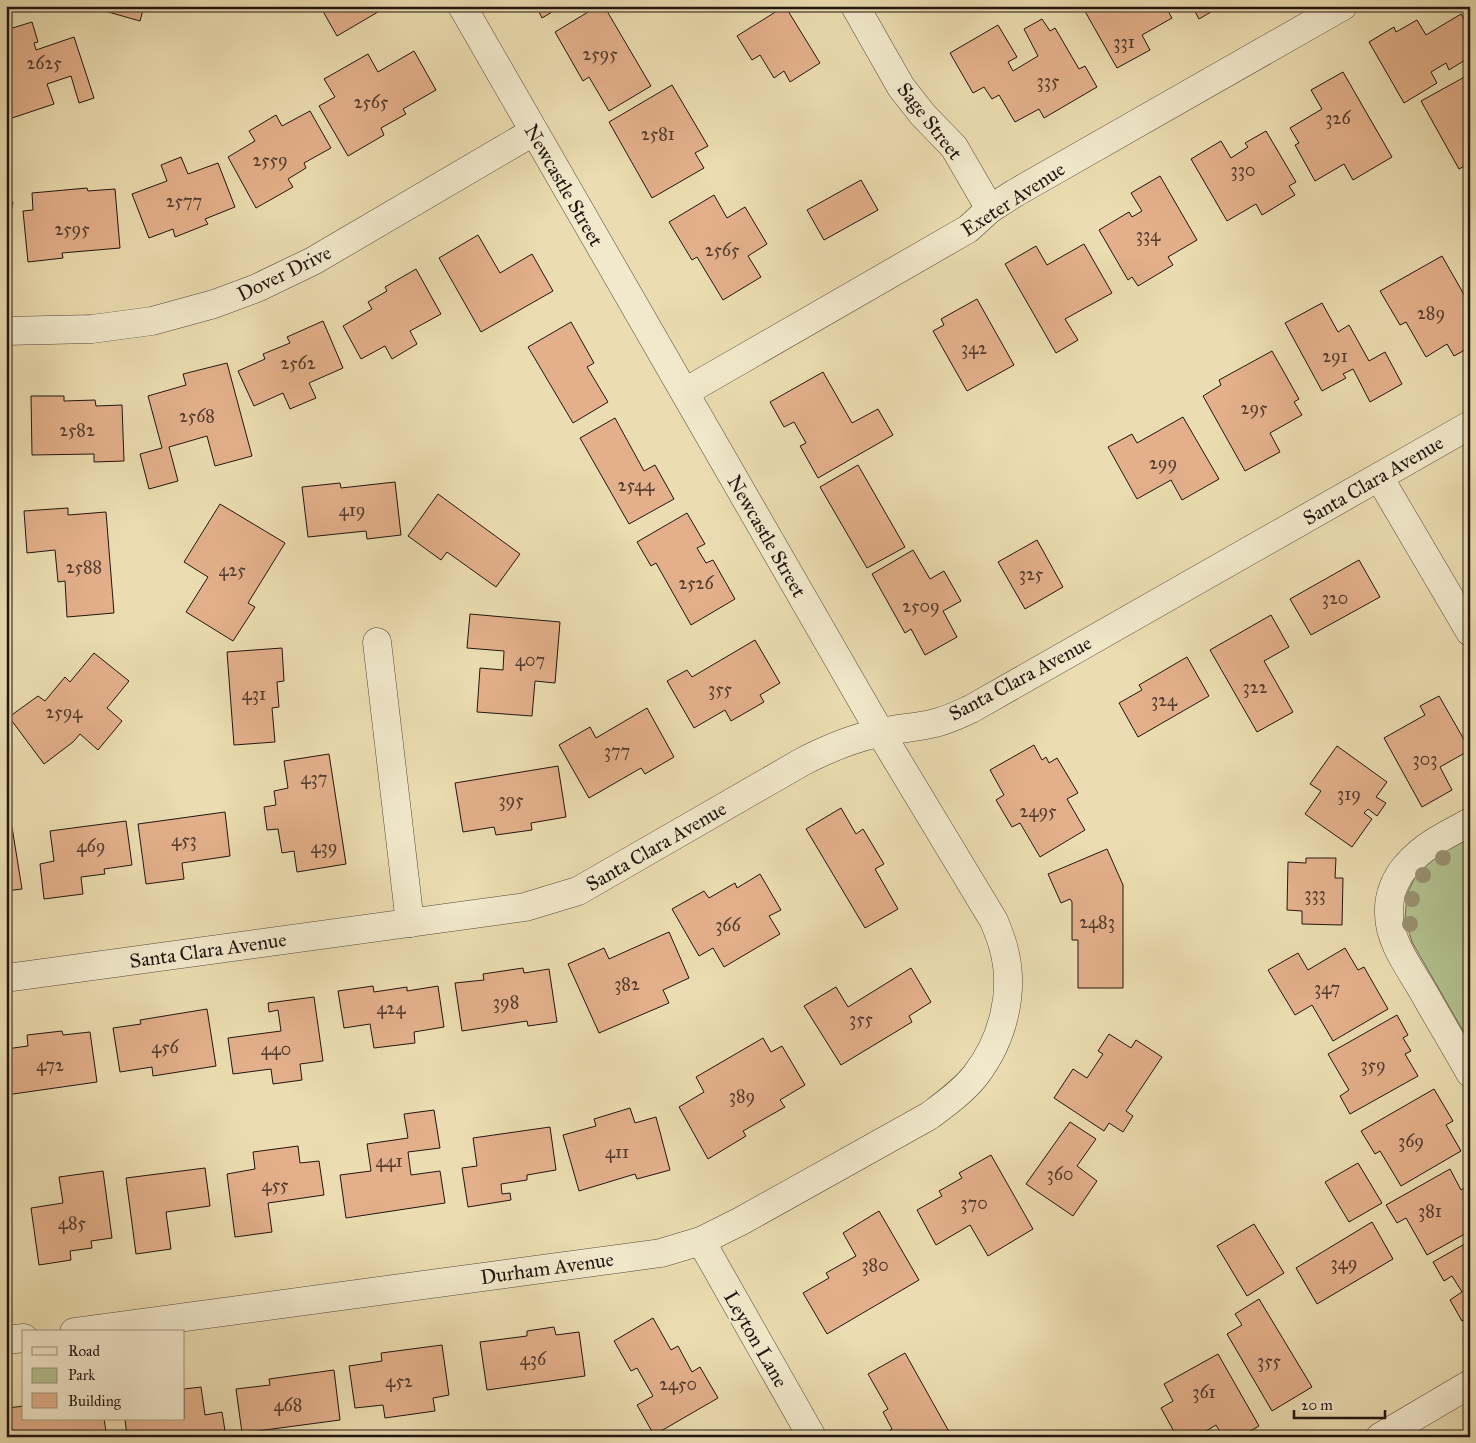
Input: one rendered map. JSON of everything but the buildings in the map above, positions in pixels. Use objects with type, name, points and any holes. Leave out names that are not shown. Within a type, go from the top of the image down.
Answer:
[{"type":"street","name":"Newcastle Street","points":[[462,6],[880,732],[994,921],[1004,948],[1007,976],[1007,1009],[997,1040],[975,1075]]},
{"type":"street","name":"Sage Street","points":[[855,6],[901,87],[923,115],[954,147],[990,209]]},
{"type":"street","name":"Exeter Avenue","points":[[684,392],[968,228],[990,209],[1343,6]]},
{"type":"street","name":"Dover Drive","points":[[6,331],[92,329],[152,321],[214,304],[257,288],[313,261],[533,132]]},
{"type":"street","name":"Santa Clara Avenue","points":[[6,978],[525,907],[578,891],[802,762],[844,742],[880,732],[935,723],[971,709],[1470,425]]},
{"type":"street","points":[[1378,477],[1470,632]]},
{"type":"street","points":[[377,642],[410,923]]},
{"type":"street","points":[[1470,822],[1421,851],[1406,865],[1396,881],[1390,897],[1389,915],[1392,932],[1405,960],[1470,1073]]},
{"type":"street","name":"Durham Avenue","points":[[89,1330],[661,1252],[701,1241],[741,1221],[929,1116],[955,1097],[975,1075]]},
{"type":"street","name":"Leyton Lane","points":[[701,1241],[812,1437]]},
{"type":"street","points":[[6,1340],[22,1338]]},
{"type":"street","points":[[1380,1437],[1470,1384]]},
{"type":"green space","points":[[1470,837],[1470,1043],[1412,942],[1405,919],[1407,894],[1416,875],[1432,859]]}]
